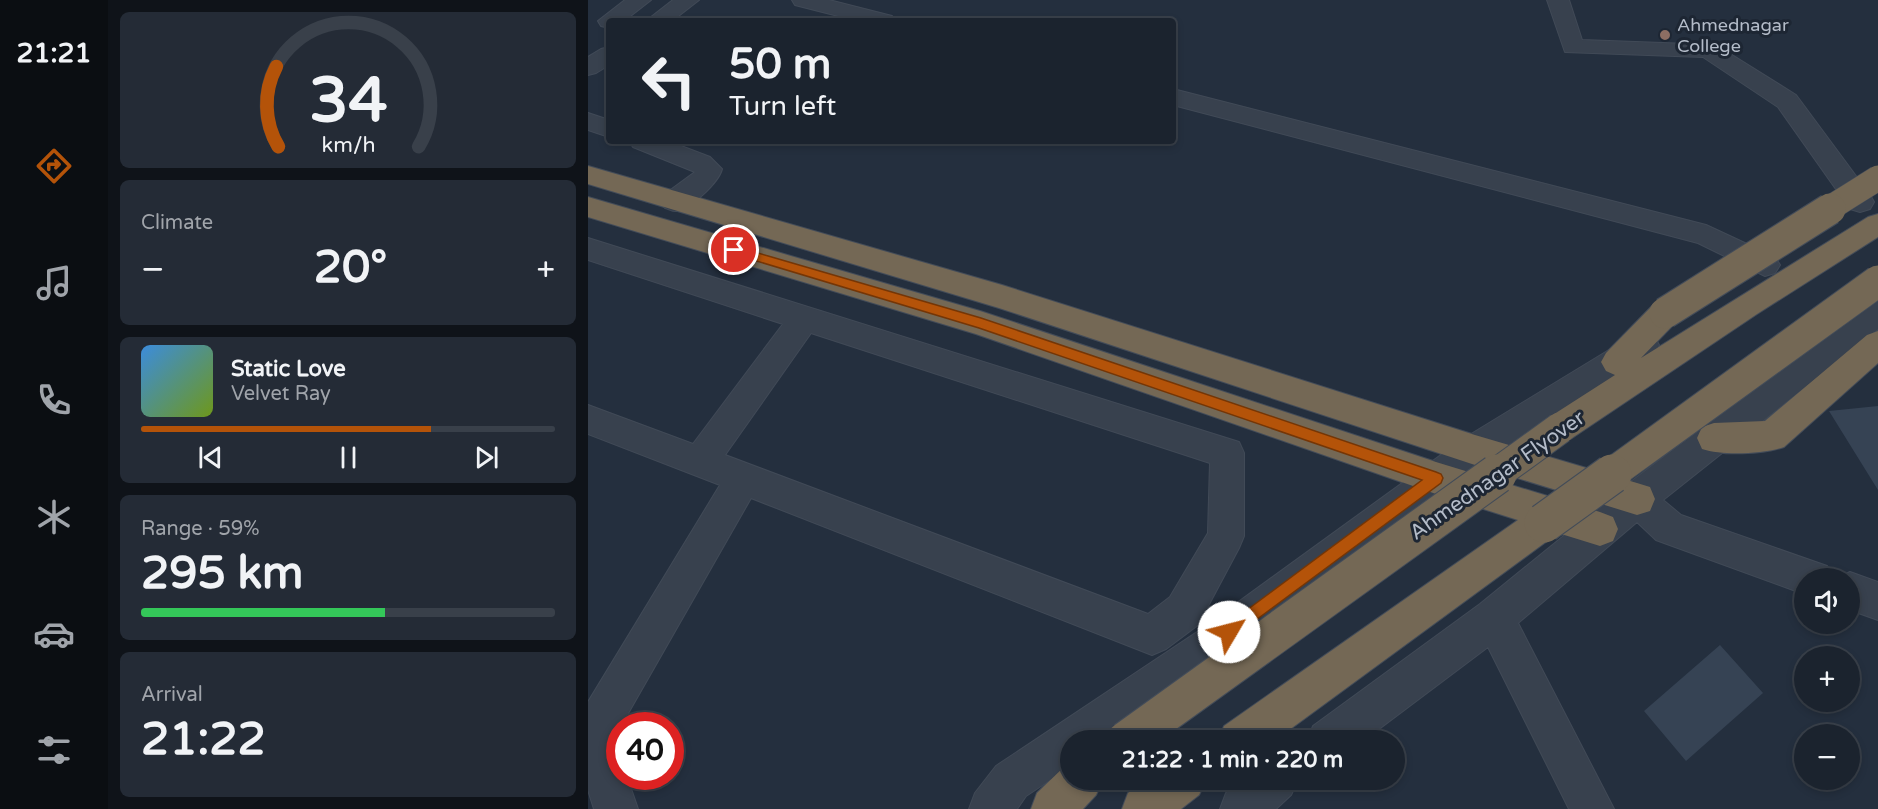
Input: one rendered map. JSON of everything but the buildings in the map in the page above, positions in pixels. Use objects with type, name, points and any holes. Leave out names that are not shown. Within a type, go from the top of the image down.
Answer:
[{"type":"highway","points":[[588,175],[1002,297],[1475,450],[1637,499]]},
{"type":"highway","points":[[1617,362],[1665,313],[1873,199]]},
{"type":"highway","name":"Ahmednagar Flyover","points":[[1141,730],[1560,428],[1746,306],[1873,199]]},
{"type":"highway","points":[[588,207],[981,323],[1436,478],[1600,529]]},
{"type":"highway","points":[[1254,730],[1878,280]]},
{"type":"highway","points":[[1714,438],[1772,436],[1878,344]]},
{"type":"highway","points":[[1053,809],[1071,790]]},
{"type":"highway","points":[[1144,809],[1170,790]]},
{"type":"street","points":[[613,18],[640,0]]},
{"type":"street","points":[[661,18],[688,0]]},
{"type":"street","points":[[803,0],[872,18]]},
{"type":"street","points":[[991,809],[1011,781],[1212,646],[1475,450],[1873,199],[1787,101],[1708,50],[1573,47],[1558,0]]},
{"type":"street","points":[[588,35],[606,23]]},
{"type":"street","points":[[588,68],[606,56]]},
{"type":"street","points":[[1176,98],[1706,235],[1765,265]]},
{"type":"street","points":[[588,121],[606,128]]},
{"type":"street","points":[[650,144],[702,163],[709,169],[707,176],[675,201]]},
{"type":"street","points":[[588,249],[1227,453],[1226,536],[1184,611],[1152,635],[588,419]]},
{"type":"street","points":[[1343,730],[1494,618],[1637,499],[1878,312]]},
{"type":"street","points":[[700,462],[805,318]]},
{"type":"street","points":[[616,809],[589,736],[743,479]]},
{"type":"street","points":[[1637,499],[1669,528]]},
{"type":"street","points":[[1600,529],[1669,528],[1794,572]]},
{"type":"street","points":[[1860,595],[1878,602]]},
{"type":"street","points":[[1494,618],[1592,809]]},
{"type":"street","points":[[1242,809],[1264,790]]},
{"type":"place","name":"Ahmednagar College","points":[[1665,35]]},
{"type":"route","points":[[734,250],[981,323],[1436,478],[1229,632]]}]
